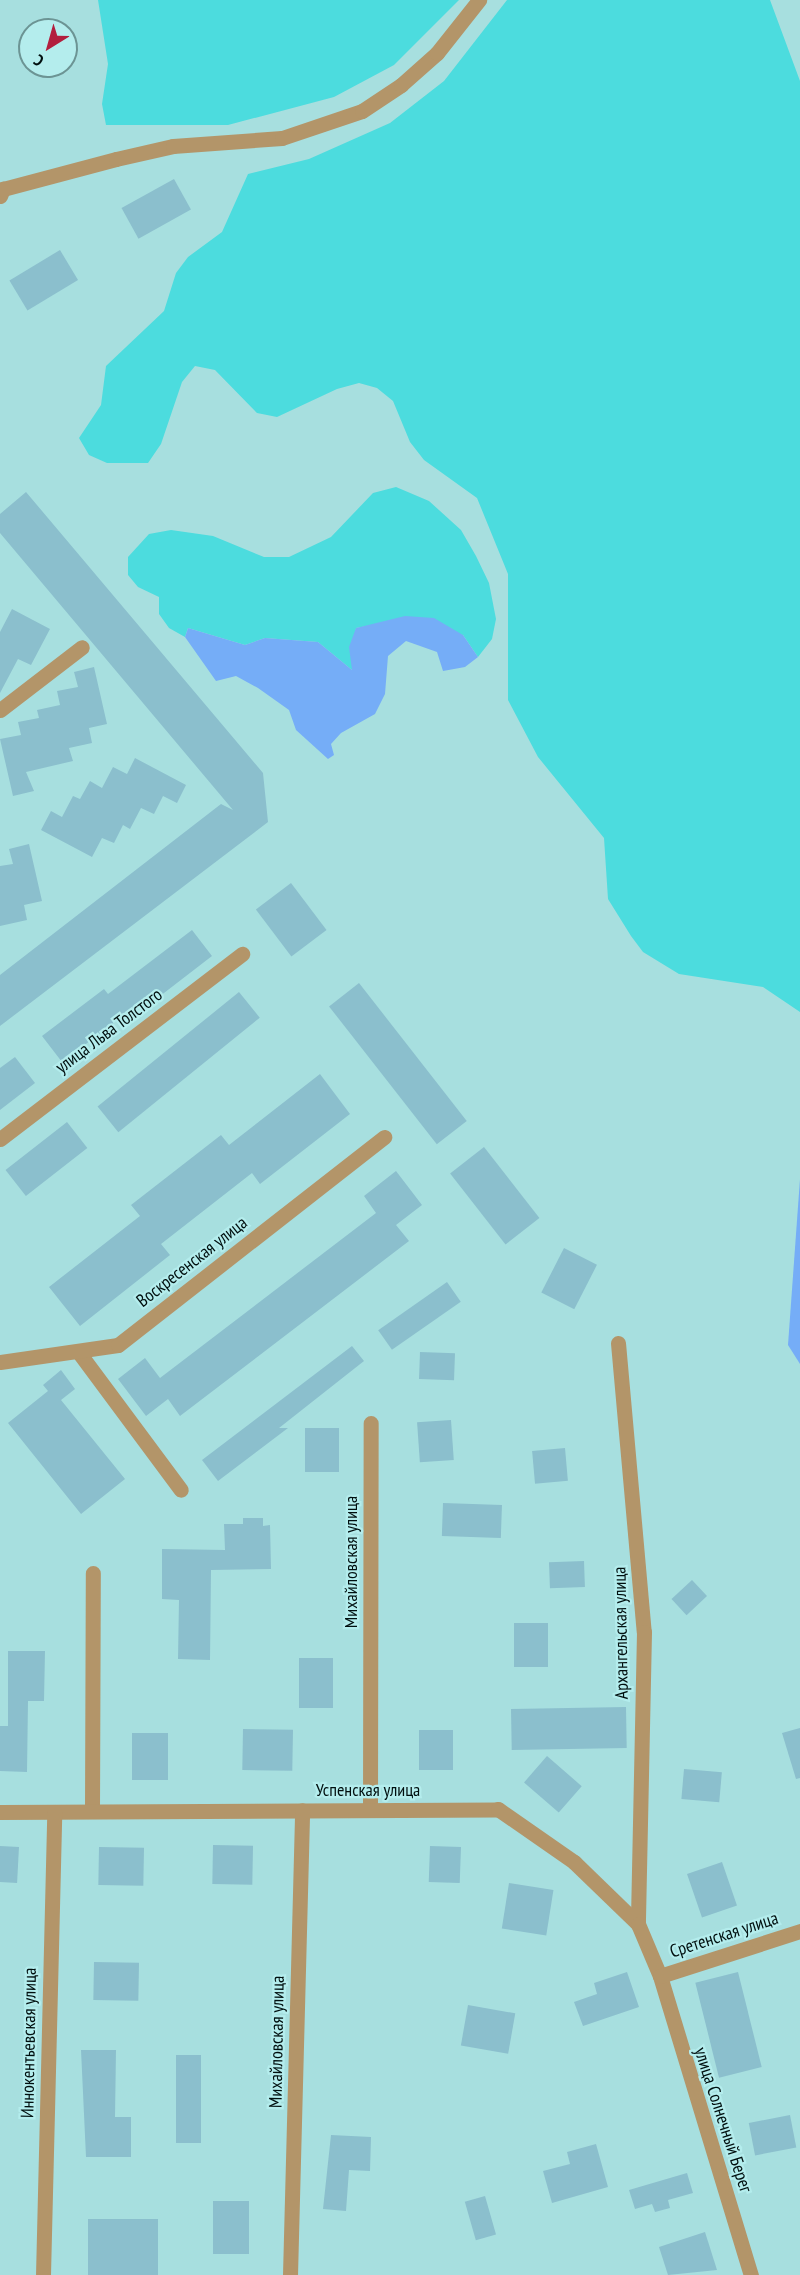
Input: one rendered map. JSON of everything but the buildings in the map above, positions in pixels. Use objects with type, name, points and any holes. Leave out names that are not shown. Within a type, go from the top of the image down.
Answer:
[{"type":"street","points":[[2,193],[173,146],[282,138],[334,123],[362,111],[401,85],[437,53],[479,0]]},
{"type":"street","points":[[0,710],[82,647]]},
{"type":"street","name":"улица Льва Толстого","points":[[0,1139],[242,954]]},
{"type":"street","name":"Воскресенская улица","points":[[0,1362],[80,1354],[118,1345],[384,1137]]},
{"type":"street","name":"Архангельская улица","points":[[618,1343],[644,1632],[638,1924]]},
{"type":"street","points":[[80,1354],[182,1490]]},
{"type":"street","name":"Михайловская улица","points":[[370,1809],[371,1423]]},
{"type":"street","points":[[92,1810],[93,1574]]},
{"type":"street","name":"Успенская улица","points":[[0,1812],[498,1809],[574,1862],[638,1924],[660,1976]]},
{"type":"street","name":"Михайловская улица","points":[[290,2275],[302,1810]]},
{"type":"street","name":"Иннокентьевская улица","points":[[43,2275],[54,1812]]},
{"type":"street","name":"Сретенская улица","points":[[660,1976],[800,1931]]},
{"type":"street","name":"улица Солнечный Берег","points":[[660,1976],[751,2275]]},
{"type":"shaded area","points":[[98,0],[459,0],[394,65],[334,97],[228,125],[106,125],[102,104],[108,64]]},
{"type":"shaded area","points":[[507,0],[770,0],[800,81],[800,1012],[763,987],[679,974],[643,952],[631,936],[608,899],[604,838],[538,757],[508,700],[508,574],[477,498],[424,460],[410,442],[393,401],[377,388],[359,383],[337,389],[277,417],[257,413],[215,370],[195,366],[182,382],[161,444],[148,463],[107,463],[89,455],[79,438],[101,405],[106,366],[164,311],[176,273],[188,257],[222,232],[248,174],[309,159],[390,123],[444,81]]},
{"type":"shaded area","points":[[396,487],[429,501],[461,530],[476,556],[489,583],[496,619],[492,639],[478,657],[463,635],[373,625],[356,628],[352,670],[318,642],[265,638],[245,645],[188,628],[185,637],[169,628],[159,614],[159,597],[138,587],[128,575],[128,557],[149,534],[171,530],[213,536],[264,557],[289,557],[331,537],[373,493]]},
{"type":"shaded area","points":[[405,616],[434,618],[463,635],[478,657],[465,667],[443,671],[437,652],[406,641],[388,656],[385,694],[375,714],[341,733],[331,744],[334,755],[328,759],[296,730],[289,710],[258,688],[236,676],[216,681],[185,637],[188,628],[245,645],[265,638],[318,642],[352,670],[349,647],[356,628]]},
{"type":"shaded area","points":[[800,1179],[800,1364],[788,1345]]}]
